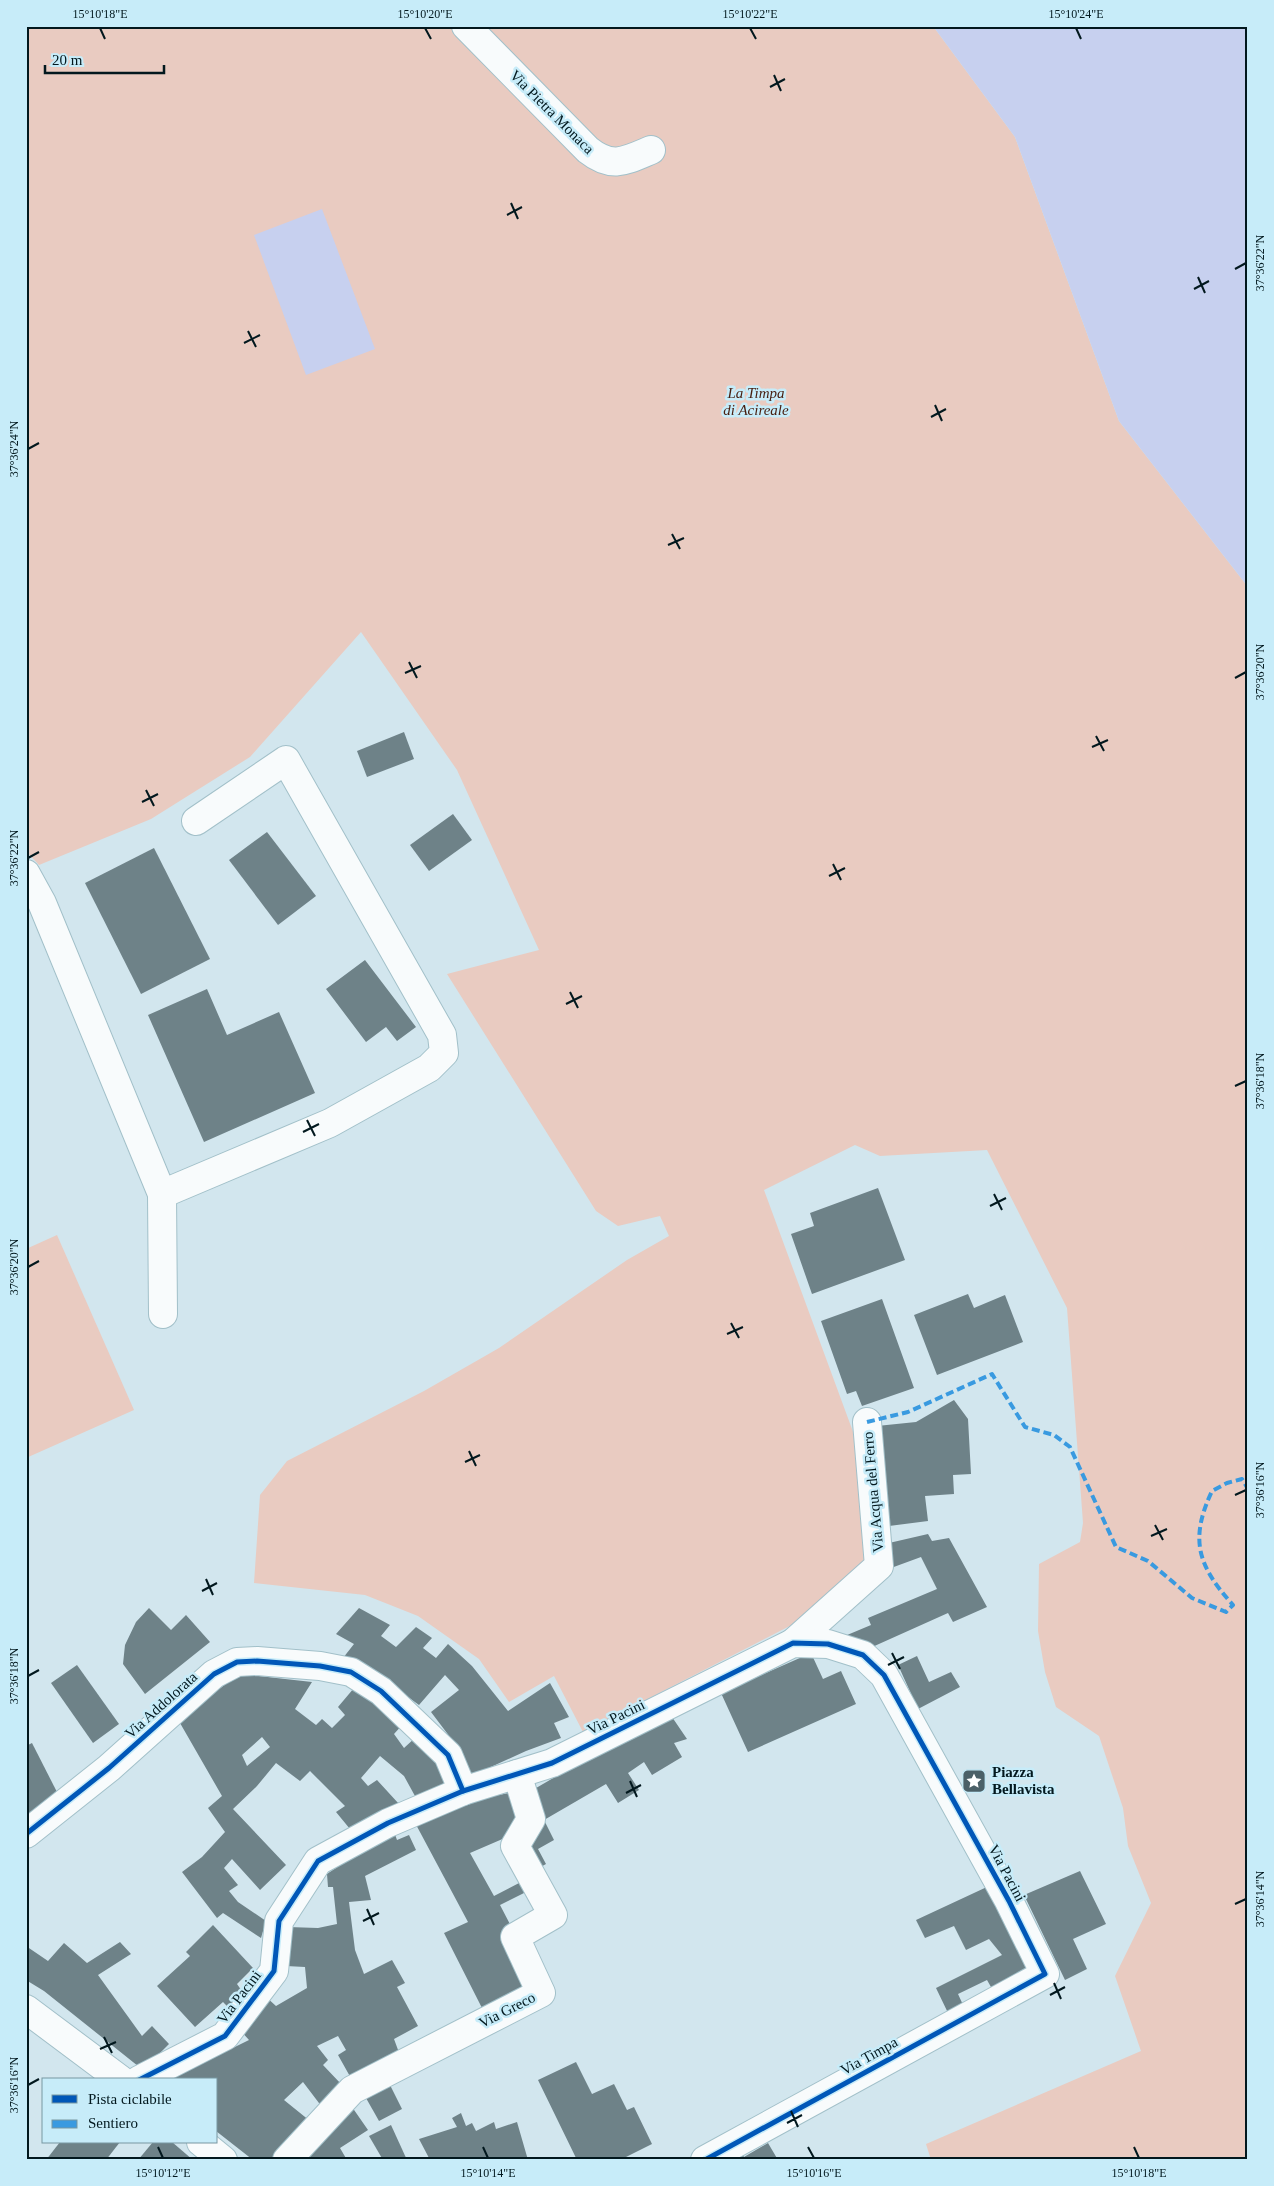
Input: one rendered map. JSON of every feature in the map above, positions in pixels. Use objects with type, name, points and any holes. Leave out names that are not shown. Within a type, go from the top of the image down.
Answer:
[{"type":"street","name":"Via Pietra Monaca","points":[[466,26],[600,160],[614,162],[651,150]]},
{"type":"street","points":[[162,1194],[330,1123],[429,1068],[444,1053],[442,1035],[286,760],[196,821]]},
{"type":"street","points":[[26,874],[42,903],[162,1194],[163,1314]]},
{"type":"street","name":"Via Acqua del Ferro","points":[[793,1643],[879,1566],[867,1422]]},
{"type":"street","name":"Via Pacini","points":[[143,2078],[225,2036],[274,1971],[279,1921],[318,1862],[388,1823],[463,1792],[552,1763],[793,1643],[828,1644],[863,1655],[884,1674],[1009,1902],[1045,1974]]},
{"type":"street","name":"Via Addolorata","points":[[26,1834],[109,1768],[214,1674],[237,1662],[257,1661],[320,1666],[351,1672],[381,1691],[448,1755],[463,1792]]},
{"type":"street","name":"Via Greco","points":[[288,2160],[352,2090],[541,1992],[516,1937],[552,1915],[515,1846],[531,1819],[517,1774]]},
{"type":"street","name":"Via Timpa","points":[[706,2160],[1045,1974]]},
{"type":"street","points":[[26,2009],[117,2078]]},
{"type":"street","points":[[203,2144],[223,2160]]},
{"type":"green space","name":"La Timpa di Acireale","points":[[26,26],[933,26],[1015,137],[1119,421],[1248,587],[1248,2160],[931,2160],[926,2144],[1141,2051],[1115,1976],[1151,1903],[1128,1846],[1123,1808],[1099,1736],[1056,1707],[1045,1672],[1038,1631],[1039,1564],[1080,1542],[1083,1523],[1067,1308],[987,1150],[880,1156],[855,1145],[764,1190],[859,1448],[868,1558],[815,1613],[583,1732],[554,1676],[509,1702],[479,1659],[418,1616],[365,1595],[254,1583],[260,1495],[287,1461],[424,1391],[499,1348],[627,1260],[669,1236],[660,1216],[618,1226],[596,1211],[447,974],[539,950],[457,770],[361,632],[250,757],[151,819],[39,865],[26,851]]},
{"type":"green space","points":[[57,1235],[134,1410],[26,1458],[26,1249]]},
{"type":"water","points":[[933,26],[1248,26],[1248,587],[1119,421],[1015,137]]},
{"type":"water","points":[[322,209],[375,349],[306,375],[254,235]]},
{"type":"building","points":[[404,732],[414,759],[367,777],[357,751]]},
{"type":"building","points":[[453,814],[472,840],[429,871],[410,845]]},
{"type":"building","points":[[267,832],[316,896],[278,925],[229,860]]},
{"type":"building","points":[[154,848],[210,959],[141,994],[85,883]]},
{"type":"building","points":[[365,960],[416,1027],[397,1041],[386,1027],[366,1042],[326,989]]},
{"type":"building","points":[[207,989],[227,1035],[279,1012],[315,1093],[204,1142],[148,1015]]},
{"type":"building","points":[[878,1188],[905,1260],[812,1294],[791,1234],[814,1226],[810,1213]]},
{"type":"building","points":[[968,1294],[974,1308],[1005,1295],[1023,1342],[937,1375],[914,1315]]},
{"type":"building","points":[[882,1299],[914,1388],[862,1406],[856,1391],[847,1394],[821,1321]]},
{"type":"building","points":[[954,1400],[968,1419],[971,1474],[953,1475],[954,1494],[925,1496],[928,1521],[889,1526],[877,1426],[916,1422]]},
{"type":"building","points":[[928,1534],[932,1541],[949,1538],[987,1607],[953,1622],[948,1613],[870,1648],[840,1638],[871,1625],[868,1618],[937,1589],[921,1557],[891,1568],[889,1543]]},
{"type":"building","points":[[149,1608],[171,1630],[186,1615],[210,1642],[145,1694],[123,1664],[125,1645],[136,1622]]},
{"type":"building","points":[[359,1608],[390,1625],[381,1636],[396,1647],[416,1627],[432,1638],[423,1648],[436,1658],[448,1644],[472,1666],[508,1711],[550,1683],[569,1717],[554,1723],[561,1738],[526,1751],[471,1776],[456,1745],[431,1712],[459,1690],[445,1675],[419,1705],[389,1683],[343,1658],[354,1644],[336,1634]]},
{"type":"building","points":[[811,1653],[823,1679],[841,1671],[856,1704],[748,1752],[721,1693]]},
{"type":"building","points":[[917,1656],[929,1682],[951,1672],[960,1687],[918,1709],[898,1665]]},
{"type":"building","points":[[77,1665],[119,1724],[93,1743],[51,1683]]},
{"type":"building","points":[[240,1674],[312,1682],[295,1709],[316,1725],[322,1719],[332,1728],[345,1715],[338,1707],[354,1688],[403,1724],[394,1734],[404,1748],[416,1737],[442,1765],[451,1783],[415,1796],[404,1776],[380,1756],[361,1778],[368,1786],[377,1780],[399,1804],[350,1829],[336,1812],[345,1806],[310,1771],[300,1781],[276,1763],[257,1786],[233,1809],[286,1865],[260,1890],[232,1859],[224,1868],[238,1885],[229,1891],[238,1902],[266,1921],[261,1938],[223,1913],[217,1918],[182,1872],[202,1857],[225,1832],[208,1808],[222,1796],[180,1723],[212,1694]],"holes":[[[262,1737],[270,1747],[247,1766],[242,1755]]]},
{"type":"building","points":[[672,1717],[687,1739],[674,1743],[682,1757],[652,1775],[644,1762],[628,1773],[639,1790],[618,1803],[606,1784],[544,1820],[554,1840],[538,1849],[546,1864],[537,1869],[528,1852],[531,1791],[627,1735]]},
{"type":"building","points":[[32,1743],[59,1796],[26,1816],[26,1746]]},
{"type":"building","points":[[509,1793],[520,1800],[514,1834],[470,1853],[494,1896],[521,1882],[526,1892],[500,1905],[513,1930],[530,1986],[483,2010],[444,1933],[468,1922],[413,1819],[468,1801]]},
{"type":"building","points":[[393,1829],[397,1840],[409,1835],[416,1850],[365,1876],[371,1900],[349,1902],[355,1950],[364,1974],[392,1960],[405,1983],[397,1987],[418,2026],[394,2039],[401,2058],[352,2080],[338,2055],[346,2050],[338,2036],[317,2046],[328,2060],[323,2065],[342,2085],[322,2107],[303,2082],[284,2100],[310,2121],[274,2160],[253,2160],[218,2133],[218,2078],[172,2078],[249,2040],[240,2030],[265,1996],[276,2006],[307,1988],[305,1967],[286,1966],[288,1927],[318,1928],[337,1924],[333,1887],[328,1887],[327,1874]]},
{"type":"building","points":[[1080,1871],[1106,1924],[1073,1939],[1087,1969],[1065,1980],[1024,1895]]},
{"type":"building","points":[[989,1886],[1037,1970],[995,1994],[987,1980],[958,1994],[964,2007],[949,2015],[936,1988],[1002,1955],[989,1939],[966,1950],[954,1926],[925,1938],[916,1920]]},
{"type":"building","points":[[213,1925],[253,1968],[237,1984],[246,1997],[234,2013],[223,2002],[195,2027],[157,1986],[190,1956],[186,1952]]},
{"type":"building","points":[[120,1942],[131,1954],[98,1975],[142,2036],[152,2026],[169,2044],[143,2070],[44,1991],[26,1980],[26,1946],[48,1961],[64,1943],[87,1963]]},
{"type":"building","points":[[576,2062],[592,2094],[614,2084],[627,2110],[634,2107],[652,2144],[620,2160],[577,2160],[538,2080]]},
{"type":"building","points":[[390,2085],[402,2109],[379,2121],[366,2098]]},
{"type":"building","points":[[352,2107],[368,2130],[340,2148],[347,2160],[304,2160]]},
{"type":"building","points":[[461,2113],[466,2126],[472,2123],[476,2131],[494,2122],[496,2129],[517,2122],[528,2160],[425,2160],[429,2158],[419,2139],[457,2127],[452,2118]]},
{"type":"building","points":[[391,2125],[407,2160],[383,2160],[369,2136]]},
{"type":"building","points":[[768,2143],[778,2160],[728,2160],[741,2152],[744,2157]]},
{"type":"building","points":[[58,2144],[118,2144],[106,2160],[46,2160]]},
{"type":"building","points":[[151,2144],[174,2144],[193,2160],[138,2160]]},
{"type":"marked path","points":[[867,1422],[908,1412],[992,1374],[1025,1427],[1054,1435],[1070,1447],[1116,1547],[1148,1561],[1192,1598],[1226,1612],[1233,1605],[1221,1591],[1205,1565],[1199,1538],[1201,1524],[1212,1491],[1227,1483],[1242,1479],[1248,1489]]},
{"type":"cycle path","points":[[143,2078],[225,2036],[274,1971],[279,1921],[318,1861],[388,1823],[463,1791],[552,1763],[793,1643],[828,1644],[863,1655],[884,1675],[1009,1901],[1045,1974],[705,2160]]},
{"type":"cycle path","points":[[26,1834],[109,1768],[214,1674],[237,1662],[257,1661],[320,1666],[351,1672],[381,1691],[448,1755],[463,1791]]},
{"type":"place","name":"Piazza Bellavista","points":[[974,1781]]}]
